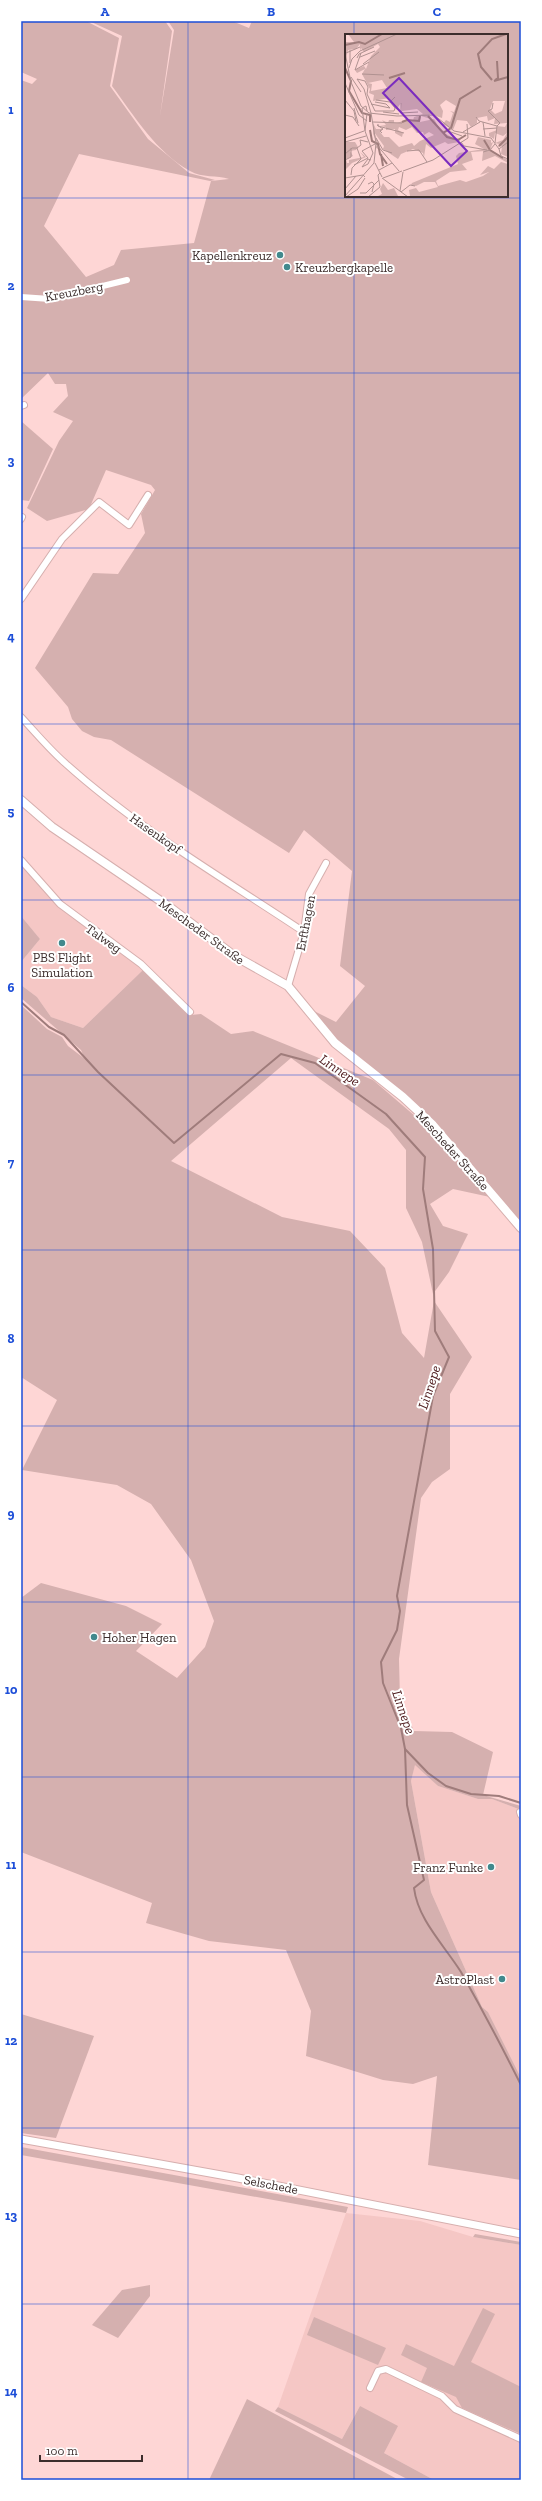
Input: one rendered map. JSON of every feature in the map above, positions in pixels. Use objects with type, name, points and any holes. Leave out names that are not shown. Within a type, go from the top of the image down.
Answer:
[{"type":"main road","name":"Mescheder Straße","points":[[21,800],[52,827],[168,906],[233,955],[288,986],[335,1043],[403,1097],[433,1125],[521,1228]]},
{"type":"street","name":"Kreuzberg","points":[[21,297],[50,298],[127,280]]},
{"type":"street","points":[[21,599],[62,539],[99,502],[129,525],[148,495]]},
{"type":"street","name":"Hasenkopf","points":[[21,717],[63,762],[92,787],[148,829],[304,932]]},
{"type":"street","name":"Talweg","points":[[21,860],[60,904],[141,964],[190,1012]]},
{"type":"street","name":"Erfthagen","points":[[288,986],[304,932],[309,894],[326,862]]},
{"type":"street","name":"Selschede","points":[[21,2139],[238,2178],[521,2234]]},
{"type":"street","points":[[370,2388],[378,2370],[386,2369],[442,2396],[455,2409],[521,2439]]},
{"type":"shaded area","points":[[21,21],[86,21],[119,38],[110,86],[148,139],[189,173],[215,180],[210,181],[79,154],[44,226],[86,277],[114,265],[121,250],[194,243],[211,181],[229,179],[199,175],[190,171],[156,144],[112,86],[122,36],[89,21],[165,21],[172,31],[160,116],[174,30],[168,21],[232,21],[249,28],[252,21],[521,21],[521,1222],[441,1129],[328,1032],[310,1009],[336,1022],[365,986],[340,966],[352,871],[304,830],[289,853],[111,740],[94,737],[82,731],[72,719],[68,707],[35,668],[93,573],[118,574],[145,533],[141,514],[155,490],[151,485],[106,470],[89,509],[47,521],[27,508],[59,441],[73,421],[53,412],[68,396],[66,384],[55,384],[48,373],[21,399],[21,80],[32,84],[37,79],[21,72]]},
{"type":"shaded area","points":[[21,421],[53,449],[29,501],[21,500]]},
{"type":"shaded area","points":[[21,859],[61,903],[143,970],[83,1028],[51,1017],[37,997],[21,985],[21,962],[40,939],[21,916]]},
{"type":"shaded area","points":[[21,916],[40,939],[21,962]]},
{"type":"shaded area","points":[[143,970],[191,1015],[201,1014],[231,1034],[253,1031],[373,1080],[436,1134],[490,1197],[453,1189],[430,1204],[443,1226],[468,1234],[449,1272],[433,1294],[422,1242],[406,1208],[406,1150],[389,1129],[291,1058],[171,1161],[282,1217],[350,1231],[385,1268],[402,1333],[424,1358],[434,1301],[472,1357],[450,1394],[450,1469],[432,1482],[421,1498],[399,1659],[400,1700],[414,1731],[452,1732],[493,1752],[483,1795],[521,1806],[521,1810],[492,1799],[478,1799],[438,1786],[415,1765],[411,1781],[431,1892],[482,2007],[488,2012],[521,2078],[521,2180],[428,2165],[437,2076],[413,2084],[383,2080],[306,2056],[311,2011],[286,1950],[209,1941],[146,1923],[152,1903],[21,1852],[21,1598],[41,1583],[126,1606],[162,1624],[136,1651],[177,1678],[205,1647],[214,1621],[191,1560],[151,1504],[117,1485],[22,1470],[57,1400],[21,1377],[21,1005],[47,1029],[62,1037],[68,1046],[85,1059],[81,1050],[21,998],[21,985],[37,997],[51,1017],[83,1028]]},
{"type":"shaded area","points":[[415,1764],[438,1786],[478,1799],[492,1799],[521,1810],[521,2078],[488,2012],[482,2007],[431,1892],[411,1781]]},
{"type":"shaded area","points":[[21,2014],[94,2036],[56,2138],[21,2133]]},
{"type":"shaded area","points":[[21,2147],[348,2207],[346,2213],[21,2155]]},
{"type":"shaded area","points":[[346,2213],[420,2221],[473,2237],[521,2245],[521,2480],[434,2480],[384,2453],[360,2406],[342,2439],[278,2407]]},
{"type":"shaded area","points":[[475,2234],[521,2242],[521,2245],[473,2237]]},
{"type":"shaded area","points":[[150,2285],[150,2296],[118,2338],[92,2325],[122,2290]]},
{"type":"shaded area","points":[[483,2308],[495,2314],[471,2362],[521,2387],[521,2434],[462,2408],[456,2397],[421,2382],[427,2368],[401,2355],[406,2344],[454,2366]]},
{"type":"shaded area","points":[[314,2317],[386,2348],[378,2365],[307,2335]]},
{"type":"shaded area","points":[[247,2399],[399,2480],[209,2480]]},
{"type":"shaded area","points":[[360,2406],[398,2426],[384,2453],[434,2480],[409,2480],[275,2411],[278,2407],[342,2439]]},
{"type":"waterway","name":"Linnepe","points":[[21,1002],[49,1027],[64,1035],[98,1072],[174,1143],[281,1054],[315,1063],[386,1114],[425,1157],[423,1189],[433,1249],[435,1331],[449,1357],[433,1396],[397,1596],[400,1611],[397,1630],[381,1662],[383,1683],[401,1728],[405,1749],[407,1805],[424,1880],[414,1888],[416,1900],[426,1922],[461,1972],[521,2085]]},
{"type":"waterway","points":[[405,1749],[428,1773],[446,1786],[471,1794],[499,1796],[521,1803]]},
{"type":"place","name":"Kapellenkreuz","points":[[280,255]]},
{"type":"place","name":"Kreuzbergkapelle","points":[[287,267]]},
{"type":"place","name":"PBS Flight Simulation","points":[[62,943]]},
{"type":"place","name":"Hoher Hagen","points":[[94,1637]]},
{"type":"place","name":"Franz Funke","points":[[491,1867]]},
{"type":"place","name":"AstroPlast","points":[[502,1979]]}]
